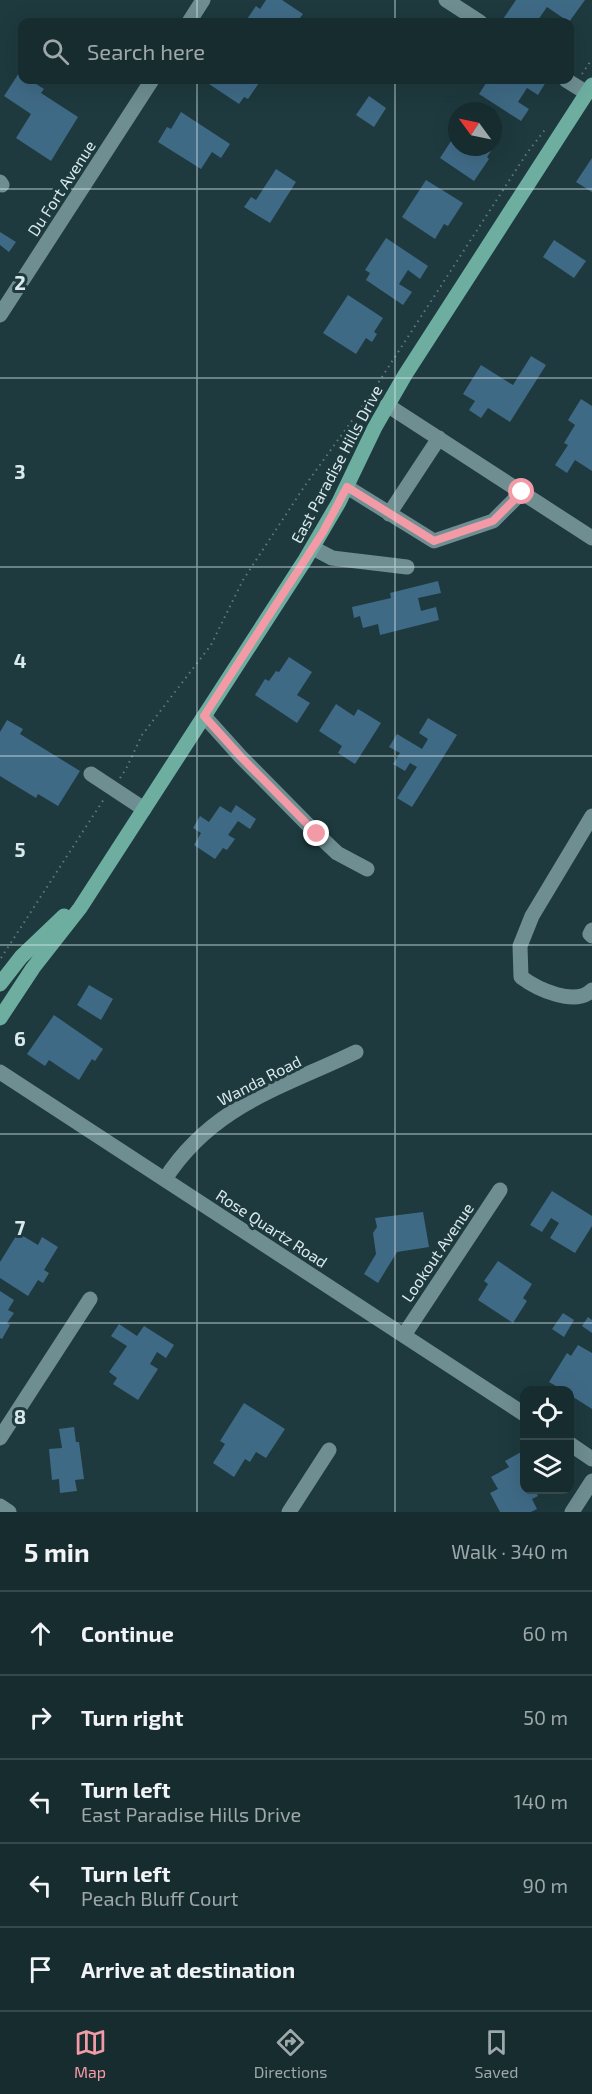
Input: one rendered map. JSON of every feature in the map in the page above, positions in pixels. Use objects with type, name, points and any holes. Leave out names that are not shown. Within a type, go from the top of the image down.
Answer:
[{"type":"main road","name":"East Paradise Hills Drive","points":[[0,1018],[33,968],[92,889],[313,548],[347,487],[387,405],[584,86]]},
{"type":"main road","name":"East Paradise Hills Drive","points":[[0,984],[21,957],[92,889]]},
{"type":"street","points":[[192,18],[203,0]]},
{"type":"street","points":[[446,0],[474,18]]},
{"type":"street","name":"Du Fort Avenue","points":[[0,315],[149,84]]},
{"type":"street","points":[[387,405],[592,538]]},
{"type":"street","points":[[389,514],[439,438]]},
{"type":"street","points":[[347,487],[430,540],[440,541],[460,531],[493,521],[522,492]]},
{"type":"street","points":[[313,548],[332,558],[407,567]]},
{"type":"street","points":[[204,716],[241,757],[337,853],[367,869]]},
{"type":"street","points":[[91,774],[144,809]]},
{"type":"street","points":[[592,816],[532,916],[520,946],[521,977],[534,987],[569,998],[588,994],[592,990]]},
{"type":"street","points":[[592,930],[590,934],[592,936]]},
{"type":"street","name":"Wanda Road","points":[[165,1179],[184,1152],[209,1127],[227,1115],[246,1103],[356,1052]]},
{"type":"street","name":"Rose Quartz Road","points":[[0,1072],[520,1411]]},
{"type":"street","name":"Lookout Avenue","points":[[404,1335],[500,1190]]},
{"type":"street","points":[[0,1438],[90,1299]]},
{"type":"street","points":[[574,1447],[592,1459]]},
{"type":"street","points":[[290,1512],[329,1450]]},
{"type":"street","points":[[572,1512],[592,1481]]},
{"type":"street","points":[[0,1506],[9,1512]]},
{"type":"path","points":[[584,86],[592,59]]},
{"type":"path","points":[[0,960],[126,769],[142,735],[212,645],[243,580],[267,543],[369,397],[527,153],[548,125]]},
{"type":"building","points":[[266,0],[282,0],[303,14],[300,18],[248,18],[256,6],[260,9]]},
{"type":"building","points":[[516,0],[585,0],[572,18],[563,18],[547,7],[539,18],[504,18]]},
{"type":"building","points":[[18,75],[18,84],[36,84],[44,89],[41,93],[78,117],[51,161],[16,138],[31,114],[4,96]]},
{"type":"building","points":[[209,84],[258,84],[248,99],[244,97],[239,104]]},
{"type":"building","points":[[485,84],[545,84],[538,95],[527,88],[518,102],[529,109],[521,121],[502,109],[502,102],[491,102],[479,94]]},
{"type":"building","points":[[369,96],[386,108],[374,127],[356,115]]},
{"type":"building","points":[[181,112],[230,144],[221,158],[212,152],[201,169],[158,142],[167,127],[171,129]]},
{"type":"building","points":[[448,146],[448,156],[488,156],[489,159],[474,181],[440,158]]},
{"type":"building","points":[[592,158],[592,192],[576,182]]},
{"type":"building","points":[[276,169],[296,182],[270,223],[244,207],[251,197],[256,200]]},
{"type":"building","points":[[426,180],[463,203],[448,226],[444,224],[435,239],[402,217]]},
{"type":"building","points":[[0,232],[16,242],[9,252],[0,245]]},
{"type":"building","points":[[386,238],[428,266],[420,279],[408,270],[399,284],[412,292],[403,305],[366,280],[370,273],[365,270]]},
{"type":"building","points":[[554,240],[586,261],[574,278],[543,257]]},
{"type":"building","points":[[348,295],[383,318],[374,332],[377,334],[372,342],[366,338],[356,354],[323,333]]},
{"type":"building","points":[[531,356],[546,365],[510,422],[488,408],[481,418],[469,410],[475,401],[463,394],[481,365],[513,385]]},
{"type":"building","points":[[581,399],[592,406],[592,471],[575,460],[567,473],[555,465],[568,445],[564,443],[575,425],[568,420]]},
{"type":"building","points":[[438,581],[441,593],[418,598],[421,611],[436,607],[439,620],[380,635],[378,624],[363,628],[360,616],[354,618],[352,607],[391,598],[390,593]]},
{"type":"building","points":[[289,657],[312,672],[297,695],[310,703],[297,723],[255,695],[265,679],[269,681],[276,671],[279,672]]},
{"type":"building","points":[[336,704],[354,716],[358,709],[381,723],[355,764],[338,753],[342,746],[319,731]]},
{"type":"building","points":[[428,718],[457,735],[412,807],[397,798],[417,767],[410,763],[405,771],[393,764],[400,753],[389,747],[397,734],[422,749],[428,739],[419,733]]},
{"type":"building","points":[[7,720],[23,729],[20,734],[80,771],[58,806],[38,794],[36,798],[0,776],[0,732]]},
{"type":"building","points":[[236,805],[256,819],[250,829],[238,821],[228,835],[235,839],[227,850],[223,848],[215,859],[194,845],[201,833],[193,828],[200,816],[209,822],[220,806],[231,813]]},
{"type":"building","points":[[89,985],[113,999],[101,1020],[77,1005]]},
{"type":"building","points":[[54,1015],[103,1049],[95,1061],[92,1059],[79,1080],[49,1060],[45,1066],[27,1054]]},
{"type":"building","points":[[552,1191],[592,1216],[592,1226],[575,1253],[550,1238],[559,1223],[551,1218],[542,1232],[530,1225]]},
{"type":"building","points":[[423,1212],[429,1247],[397,1252],[378,1283],[364,1274],[376,1254],[373,1233],[377,1227],[375,1218]]},
{"type":"building","points":[[18,1233],[38,1245],[42,1237],[58,1247],[44,1270],[49,1273],[43,1283],[38,1280],[28,1296],[0,1278],[0,1262]]},
{"type":"building","points":[[498,1261],[532,1284],[523,1298],[527,1301],[513,1323],[478,1300],[488,1284],[484,1281]]},
{"type":"building","points":[[0,1291],[14,1300],[8,1310],[14,1313],[7,1323],[10,1325],[2,1339],[0,1338]]},
{"type":"building","points":[[563,1313],[574,1320],[564,1337],[552,1329]]},
{"type":"building","points":[[588,1317],[592,1320],[592,1333],[582,1326]]},
{"type":"building","points":[[119,1324],[137,1336],[144,1326],[174,1345],[166,1358],[157,1352],[150,1364],[158,1369],[138,1400],[113,1384],[117,1378],[109,1372],[127,1346],[111,1336]]},
{"type":"building","points":[[578,1345],[592,1353],[592,1409],[574,1398],[574,1386],[556,1386],[549,1382],[567,1353],[571,1356]]},
{"type":"building","points":[[244,1403],[285,1429],[266,1458],[256,1452],[250,1462],[245,1459],[234,1477],[213,1463],[225,1444],[220,1441]]},
{"type":"building","points":[[74,1427],[76,1442],[79,1442],[84,1479],[75,1480],[77,1491],[60,1493],[59,1479],[52,1480],[49,1449],[62,1448],[59,1429]]},
{"type":"building","points":[[520,1453],[520,1494],[537,1494],[538,1496],[532,1499],[537,1509],[531,1512],[500,1512],[490,1493],[498,1489],[491,1477],[509,1467],[505,1461]]},
{"type":"route","points":[[317,834],[204,716],[323,532],[347,487],[434,541],[440,541],[460,531],[493,521],[522,492]]}]
